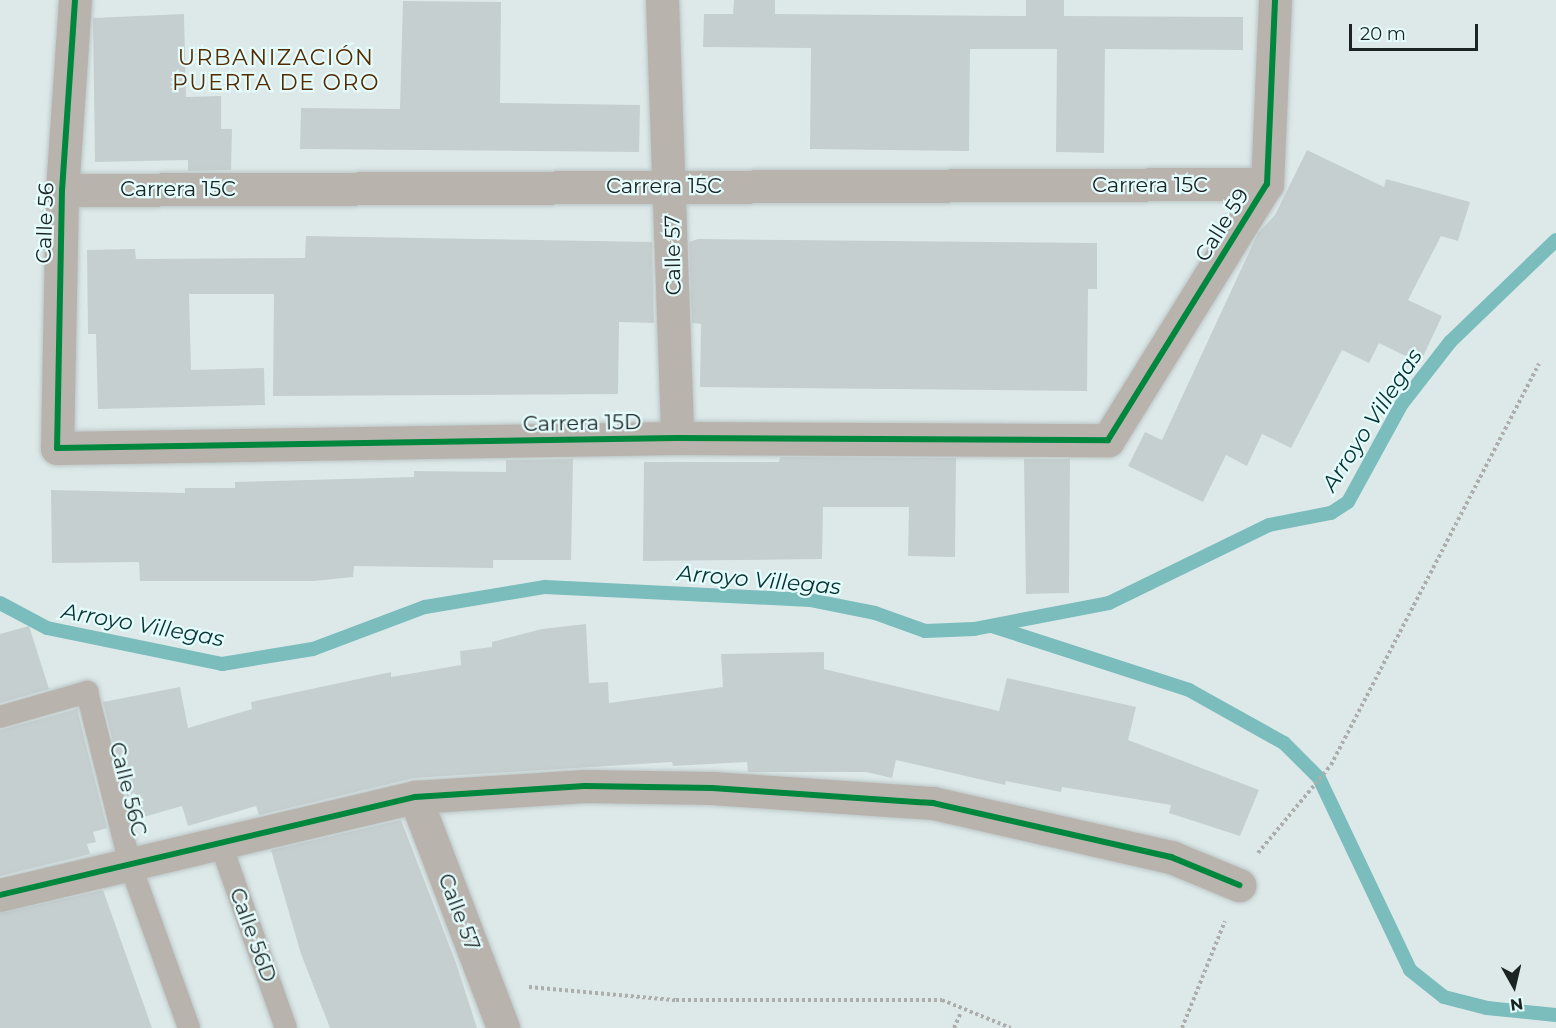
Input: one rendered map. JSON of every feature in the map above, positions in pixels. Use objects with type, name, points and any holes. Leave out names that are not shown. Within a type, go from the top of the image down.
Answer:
[{"type":"street","name":"Calle 56","points":[[57,448],[62,190],[75,0]]},
{"type":"street","name":"Calle 57","points":[[662,0],[672,186],[677,438]]},
{"type":"street","name":"Calle 59","points":[[1108,440],[1267,184],[1275,0]]},
{"type":"street","name":"Carrera 15C","points":[[62,190],[1267,184]]},
{"type":"street","name":"Carrera 15D","points":[[57,448],[677,438],[1108,440]]},
{"type":"street","points":[[0,895],[415,797],[585,786],[712,788],[933,803],[1171,857],[1239,885]]},
{"type":"street","name":"Calle 57","points":[[415,797],[503,1028]]},
{"type":"lane","name":"Calle 56C","points":[[0,717],[87,692],[130,864],[189,1028]]},
{"type":"lane","name":"Calle 56D","points":[[220,842],[286,1028]]},
{"type":"path","points":[[1293,811],[1331,765],[1539,364]]},
{"type":"path","points":[[485,981],[676,1000],[942,1000],[961,1012],[1011,1028]]},
{"type":"path","points":[[954,1028],[961,1012]]},
{"type":"building","points":[[734,0],[775,0],[775,14],[1026,16],[1026,0],[1064,0],[1064,16],[1243,17],[1243,50],[1105,49],[1104,153],[1056,152],[1057,49],[970,49],[969,151],[810,149],[811,48],[703,47],[704,14],[733,14]]},
{"type":"building","points":[[403,1],[501,2],[500,103],[640,105],[639,152],[300,149],[301,108],[400,109]]},
{"type":"building","points":[[184,14],[186,97],[221,96],[221,129],[232,129],[231,170],[188,171],[188,160],[95,162],[93,18]]},
{"type":"building","points":[[1307,150],[1384,187],[1386,179],[1470,202],[1458,241],[1441,236],[1408,300],[1442,316],[1420,363],[1379,343],[1369,363],[1342,350],[1291,448],[1262,434],[1247,466],[1226,455],[1203,502],[1128,466],[1145,432],[1162,440],[1258,233],[1275,215]]},
{"type":"building","points":[[306,236],[652,242],[654,323],[619,322],[618,394],[273,396],[274,294],[189,294],[191,370],[264,368],[265,405],[98,409],[96,334],[88,334],[87,250],[135,249],[136,259],[305,258]]},
{"type":"building","points":[[698,239],[1097,243],[1097,289],[1088,289],[1087,391],[700,387],[701,324],[692,323],[689,242]]},
{"type":"building","points":[[780,457],[956,458],[955,557],[908,556],[909,507],[823,507],[822,559],[643,561],[644,462],[779,462]]},
{"type":"building","points":[[573,459],[571,560],[493,560],[493,568],[354,566],[353,577],[314,581],[140,581],[139,562],[52,563],[51,490],[185,493],[185,488],[235,488],[235,482],[414,477],[414,471],[506,472],[506,460]]},
{"type":"building","points":[[1024,459],[1070,459],[1069,593],[1026,594]]},
{"type":"building","points":[[586,624],[589,683],[608,682],[609,703],[723,687],[721,654],[824,652],[824,669],[999,711],[1007,678],[1136,707],[1128,740],[1259,790],[1240,836],[1169,813],[1171,805],[1062,787],[1061,792],[1006,781],[1005,785],[896,760],[892,778],[866,772],[748,772],[747,762],[673,766],[672,762],[414,778],[259,815],[256,806],[188,826],[182,806],[133,820],[103,702],[180,687],[188,728],[252,709],[251,702],[391,672],[391,677],[461,665],[460,651],[492,647],[492,642],[542,629]]},
{"type":"building","points":[[29,626],[49,689],[0,703],[0,634]]},
{"type":"building","points":[[77,709],[107,828],[93,832],[96,842],[87,844],[90,854],[0,876],[0,730]]},
{"type":"building","points":[[401,820],[456,963],[477,1028],[330,1028],[301,954],[271,850]]},
{"type":"building","points":[[103,890],[152,1028],[0,1028],[0,913]]},
{"type":"waterway","name":"Arroyo Villegas","points":[[0,603],[47,628],[222,664],[313,649],[425,607],[545,587],[810,600],[875,613],[925,631],[974,629],[1109,603],[1269,525],[1331,513],[1348,502],[1401,405],[1450,342],[1556,240]]},
{"type":"waterway","points":[[992,626],[1189,690],[1284,743],[1319,778],[1410,970],[1444,997],[1487,1008],[1556,1015]]},
{"type":"cycle path","points":[[75,0],[62,190],[57,448],[677,438],[1108,440],[1267,184],[1275,0]]},
{"type":"cycle path","points":[[0,895],[415,797],[585,786],[712,788],[933,803],[1171,857],[1239,885]]},
{"type":"district","name":"URBANIZACIÓN PUERTA DE ORO","points":[[276,70]]}]
